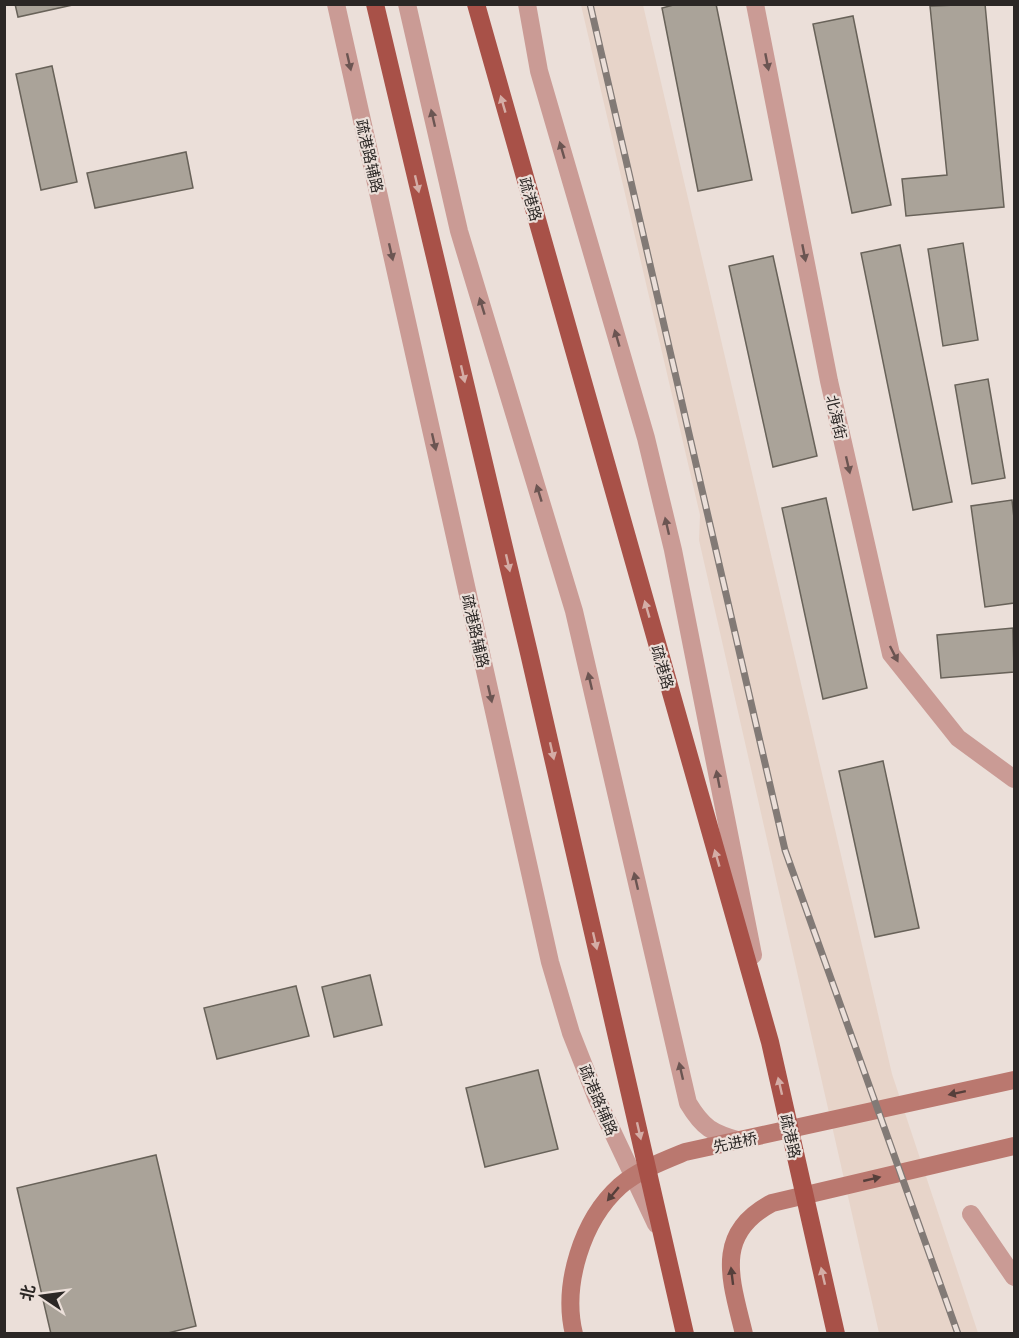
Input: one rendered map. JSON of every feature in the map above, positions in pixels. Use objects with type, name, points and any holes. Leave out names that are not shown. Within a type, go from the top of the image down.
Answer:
[{"type":"highway","points":[[375,4],[529,653],[685,1334]]},
{"type":"highway","name":"疏港路","points":[[476,4],[770,1042],[836,1334]]},
{"type":"main road","name":"先进桥","points":[[574,1334],[571,1283],[582,1245],[598,1212],[620,1186],[654,1165],[685,1152],[1014,1080]]},
{"type":"main road","points":[[744,1334],[730,1271],[731,1247],[740,1227],[755,1212],[772,1203],[1014,1146]]},
{"type":"street","name":"疏港路辅路","points":[[336,4],[550,962],[571,1033],[597,1099],[664,1241]]},
{"type":"street","points":[[407,4],[459,231],[571,601],[688,1103],[700,1123],[718,1135],[740,1141]]},
{"type":"street","points":[[527,4],[539,71],[646,438],[673,550],[770,1042]]},
{"type":"street","name":"北海街","points":[[755,4],[829,381],[891,654],[958,738],[1014,779]]},
{"type":"street","points":[[971,1214],[1014,1277]]},
{"type":"shaded area","points":[[581,5],[643,5],[892,1074],[978,1333],[879,1333],[699,540],[700,515]]},
{"type":"building","points":[[15,4],[77,4],[18,17]]},
{"type":"building","points":[[677,4],[716,4],[752,180],[698,191],[662,8]]},
{"type":"building","points":[[985,4],[1004,207],[906,216],[902,179],[947,175],[930,6]]},
{"type":"building","points":[[853,16],[891,205],[852,213],[813,24]]},
{"type":"building","points":[[52,66],[77,182],[41,190],[16,74]]},
{"type":"building","points":[[186,152],[193,188],[95,208],[87,173]]},
{"type":"building","points":[[963,243],[978,340],[943,346],[928,249]]},
{"type":"building","points":[[900,245],[952,502],[913,510],[861,253]]},
{"type":"building","points":[[773,256],[817,456],[773,467],[729,266]]},
{"type":"building","points":[[988,379],[1005,478],[972,484],[955,385]]},
{"type":"building","points":[[826,498],[867,688],[823,699],[782,508]]},
{"type":"building","points":[[1012,500],[1014,603],[985,607],[971,506]]},
{"type":"building","points":[[1013,628],[1014,672],[941,678],[937,635]]},
{"type":"building","points":[[883,761],[919,928],[875,937],[839,771]]},
{"type":"building","points":[[370,975],[382,1025],[334,1037],[322,987]]},
{"type":"building","points":[[296,986],[309,1036],[217,1059],[204,1008]]},
{"type":"building","points":[[538,1070],[558,1149],[485,1167],[466,1088]]},
{"type":"building","points":[[156,1155],[196,1326],[164,1334],[51,1334],[17,1188]]},
{"type":"railway","points":[[590,4],[785,850],[958,1334]]}]
